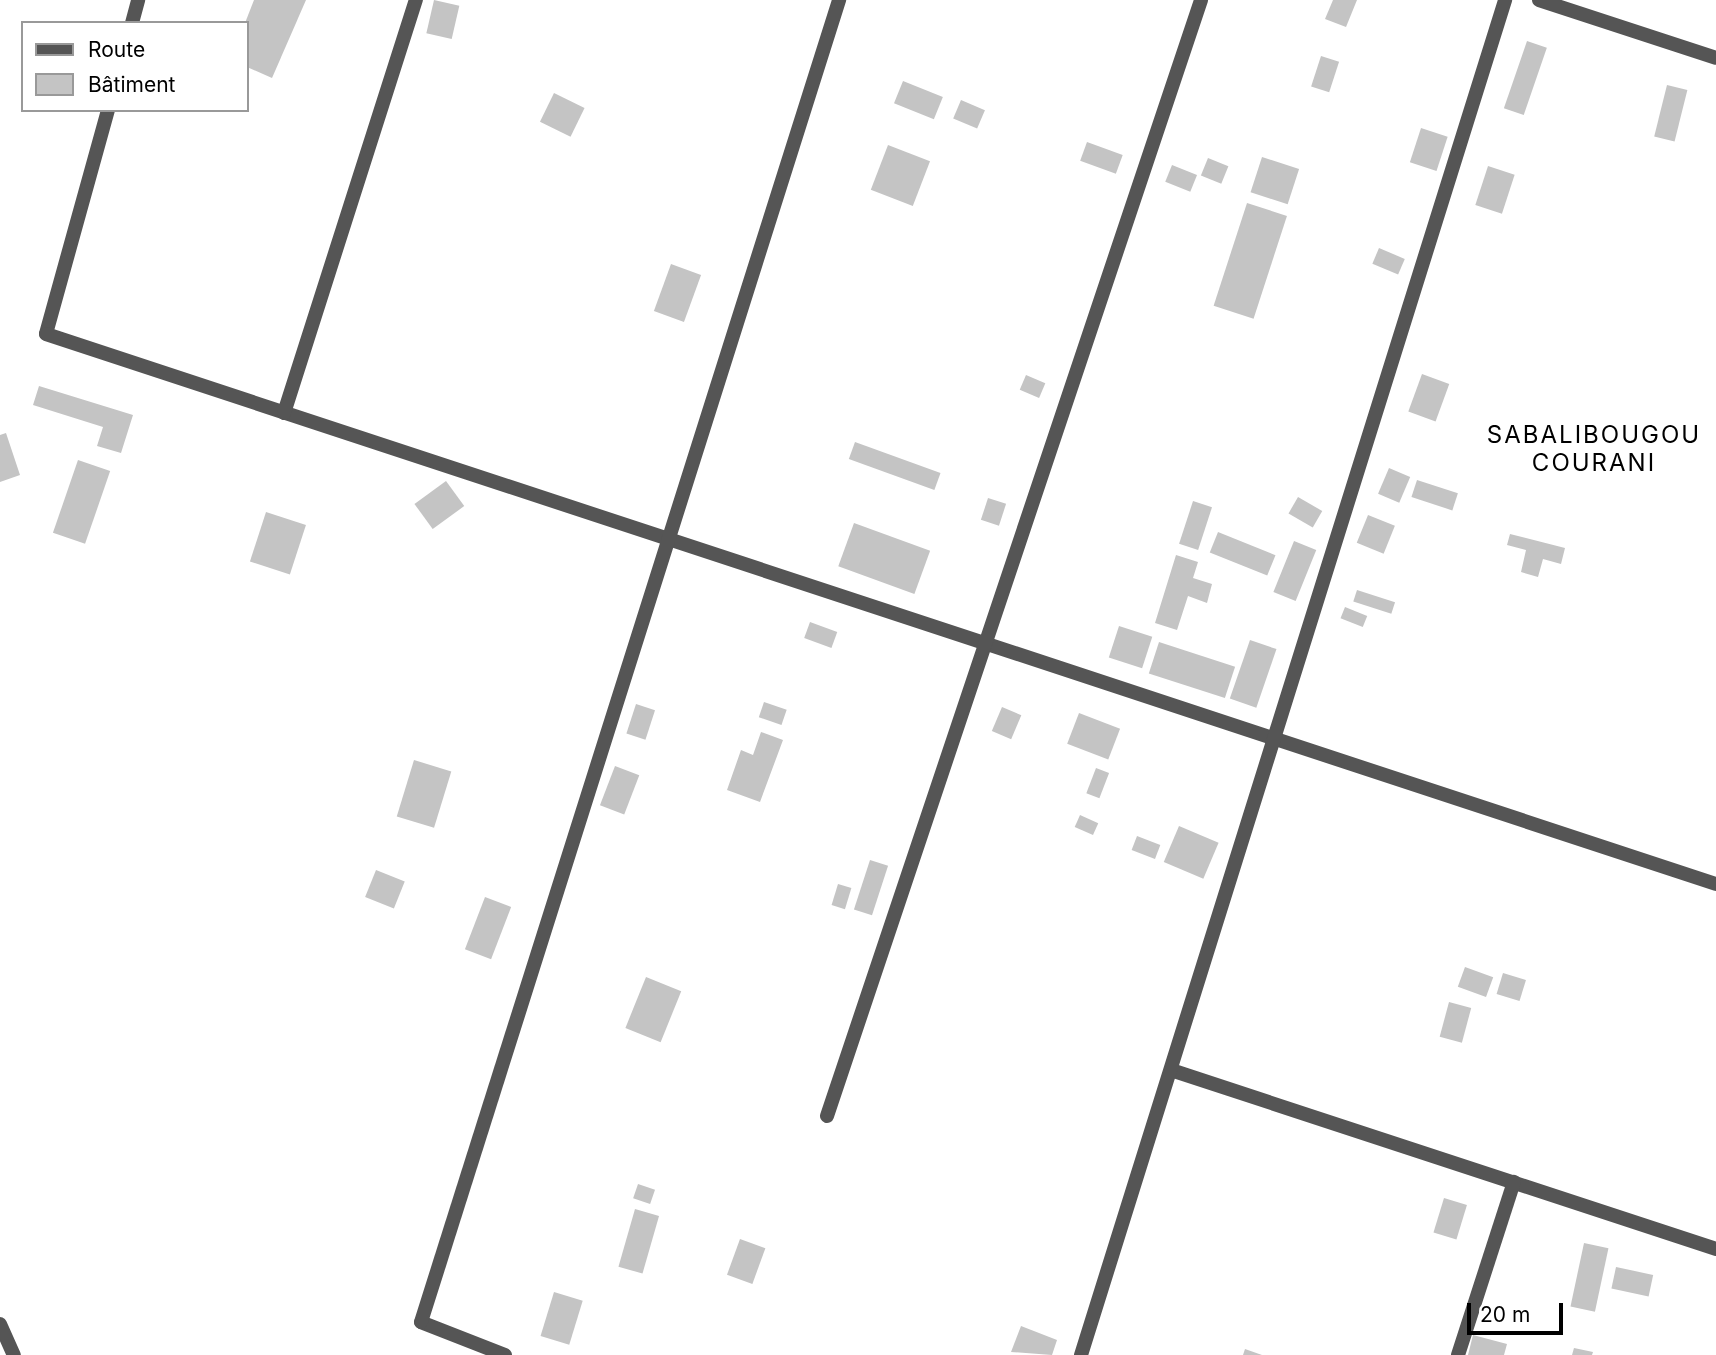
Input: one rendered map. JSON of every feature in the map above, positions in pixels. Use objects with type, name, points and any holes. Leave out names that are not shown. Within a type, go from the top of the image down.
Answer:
[{"type":"street","points":[[133,21],[138,0]]},
{"type":"street","points":[[284,413],[416,0]]},
{"type":"street","points":[[505,1355],[421,1322],[839,0]]},
{"type":"street","points":[[827,1116],[1202,0]]},
{"type":"street","points":[[1082,1355],[1505,0]]},
{"type":"street","points":[[1539,0],[1716,58]]},
{"type":"street","points":[[107,112],[46,334],[1716,884]]},
{"type":"street","points":[[1171,1070],[1716,1249]]},
{"type":"street","points":[[1458,1355],[1514,1182]]},
{"type":"street","points":[[0,1324],[14,1355]]},
{"type":"building","points":[[254,0],[306,0],[272,78],[248,67],[248,21],[246,21]]},
{"type":"building","points":[[434,0],[459,6],[452,39],[426,33]]},
{"type":"building","points":[[1333,0],[1357,0],[1346,27],[1325,19]]},
{"type":"building","points":[[1527,41],[1547,48],[1524,115],[1504,108]]},
{"type":"building","points":[[1321,56],[1339,62],[1329,92],[1311,86]]},
{"type":"building","points":[[903,81],[943,97],[934,119],[894,103]]},
{"type":"building","points":[[1667,85],[1687,90],[1675,142],[1654,136]]},
{"type":"building","points":[[554,93],[585,108],[571,137],[540,122]]},
{"type":"building","points":[[961,100],[985,110],[977,129],[953,118]]},
{"type":"building","points":[[1421,128],[1448,137],[1437,171],[1410,162]]},
{"type":"building","points":[[1087,142],[1123,155],[1116,174],[1080,161]]},
{"type":"building","points":[[888,145],[930,161],[913,206],[871,190]]},
{"type":"building","points":[[1262,157],[1299,169],[1288,204],[1251,192]]},
{"type":"building","points":[[1208,158],[1228,166],[1221,184],[1201,176]]},
{"type":"building","points":[[1172,165],[1197,175],[1190,192],[1165,182]]},
{"type":"building","points":[[1488,166],[1515,175],[1502,214],[1475,205]]},
{"type":"building","points":[[1247,203],[1287,216],[1254,319],[1214,306]]},
{"type":"building","points":[[1379,248],[1405,259],[1398,275],[1372,264]]},
{"type":"building","points":[[671,264],[701,275],[684,322],[654,311]]},
{"type":"building","points":[[1422,374],[1449,384],[1436,422],[1408,412]]},
{"type":"building","points":[[1026,375],[1045,383],[1039,398],[1020,390]]},
{"type":"building","points":[[39,386],[133,415],[121,453],[97,446],[103,427],[33,405]]},
{"type":"building","points":[[6,433],[20,475],[0,482],[0,435]]},
{"type":"building","points":[[855,442],[941,473],[934,490],[849,459]]},
{"type":"building","points":[[78,460],[110,471],[85,544],[53,533]]},
{"type":"building","points":[[1389,468],[1410,477],[1399,503],[1378,494]]},
{"type":"building","points":[[1417,480],[1458,493],[1452,510],[1411,497]]},
{"type":"building","points":[[446,481],[464,506],[433,529],[414,504]]},
{"type":"building","points":[[1298,497],[1322,511],[1313,527],[1288,513]]},
{"type":"building","points":[[988,498],[1006,504],[999,526],[981,520]]},
{"type":"building","points":[[1193,501],[1212,507],[1198,550],[1179,544]]},
{"type":"building","points":[[266,512],[306,525],[290,574],[250,561]]},
{"type":"building","points":[[1368,515],[1395,526],[1384,554],[1357,543]]},
{"type":"building","points":[[854,523],[930,551],[914,594],[838,566]]},
{"type":"building","points":[[1218,532],[1275,555],[1267,576],[1210,552]]},
{"type":"building","points":[[1510,534],[1565,548],[1561,564],[1543,559],[1538,577],[1521,572],[1526,550],[1507,545]]},
{"type":"building","points":[[1294,541],[1316,550],[1296,601],[1273,592]]},
{"type":"building","points":[[1176,555],[1198,562],[1193,578],[1212,584],[1207,603],[1188,596],[1177,630],[1155,623]]},
{"type":"building","points":[[1357,590],[1395,602],[1391,614],[1353,601]]},
{"type":"building","points":[[1345,607],[1367,616],[1363,627],[1341,618]]},
{"type":"building","points":[[810,622],[837,632],[831,648],[804,638]]},
{"type":"building","points":[[1119,626],[1152,637],[1142,668],[1109,657]]},
{"type":"building","points":[[1250,640],[1276,649],[1256,708],[1230,699]]},
{"type":"building","points":[[1159,642],[1235,667],[1225,698],[1149,673]]},
{"type":"building","points":[[764,702],[787,710],[781,725],[759,717]]},
{"type":"building","points":[[636,704],[655,710],[645,740],[626,733]]},
{"type":"building","points":[[1002,707],[1021,715],[1011,739],[992,731]]},
{"type":"building","points":[[1079,713],[1120,729],[1108,760],[1067,744]]},
{"type":"building","points":[[761,732],[783,740],[760,802],[727,790],[741,750],[753,755]]},
{"type":"building","points":[[414,760],[451,771],[434,828],[397,816]]},
{"type":"building","points":[[615,766],[639,775],[624,815],[600,805]]},
{"type":"building","points":[[1096,768],[1109,773],[1099,798],[1086,793]]},
{"type":"building","points":[[1080,815],[1098,823],[1093,835],[1075,827]]},
{"type":"building","points":[[1179,826],[1219,843],[1203,879],[1164,862]]},
{"type":"building","points":[[1137,836],[1160,845],[1155,859],[1132,850]]},
{"type":"building","points":[[870,860],[888,866],[872,915],[854,909]]},
{"type":"building","points":[[376,870],[405,882],[394,909],[365,897]]},
{"type":"building","points":[[838,884],[851,888],[845,909],[832,905]]},
{"type":"building","points":[[485,897],[511,907],[491,959],[465,949]]},
{"type":"building","points":[[1465,967],[1493,977],[1486,997],[1458,987]]},
{"type":"building","points":[[1503,973],[1526,980],[1520,1001],[1497,994]]},
{"type":"building","points":[[646,977],[681,991],[661,1042],[625,1028]]},
{"type":"building","points":[[1449,1002],[1471,1008],[1462,1043],[1440,1037]]},
{"type":"building","points":[[638,1184],[655,1190],[650,1204],[633,1198]]},
{"type":"building","points":[[1444,1198],[1467,1205],[1456,1239],[1433,1232]]},
{"type":"building","points":[[635,1209],[659,1216],[642,1274],[618,1267]]},
{"type":"building","points":[[740,1239],[765,1248],[752,1284],[727,1275]]},
{"type":"building","points":[[1584,1243],[1608,1248],[1595,1312],[1570,1307]]},
{"type":"building","points":[[1616,1267],[1653,1275],[1649,1296],[1611,1289]]},
{"type":"building","points":[[554,1292],[583,1301],[569,1345],[541,1336]]},
{"type":"building","points":[[1021,1326],[1057,1340],[1052,1355],[1011,1352]]},
{"type":"building","points":[[1473,1335],[1507,1344],[1504,1355],[1468,1355]]},
{"type":"building","points":[[1574,1348],[1593,1352],[1592,1355],[1572,1355]]},
{"type":"building","points":[[1245,1349],[1262,1355],[1243,1355]]},
{"type":"district","name":"SABALIBOUGOU COURANI","points":[[1594,449]]}]
